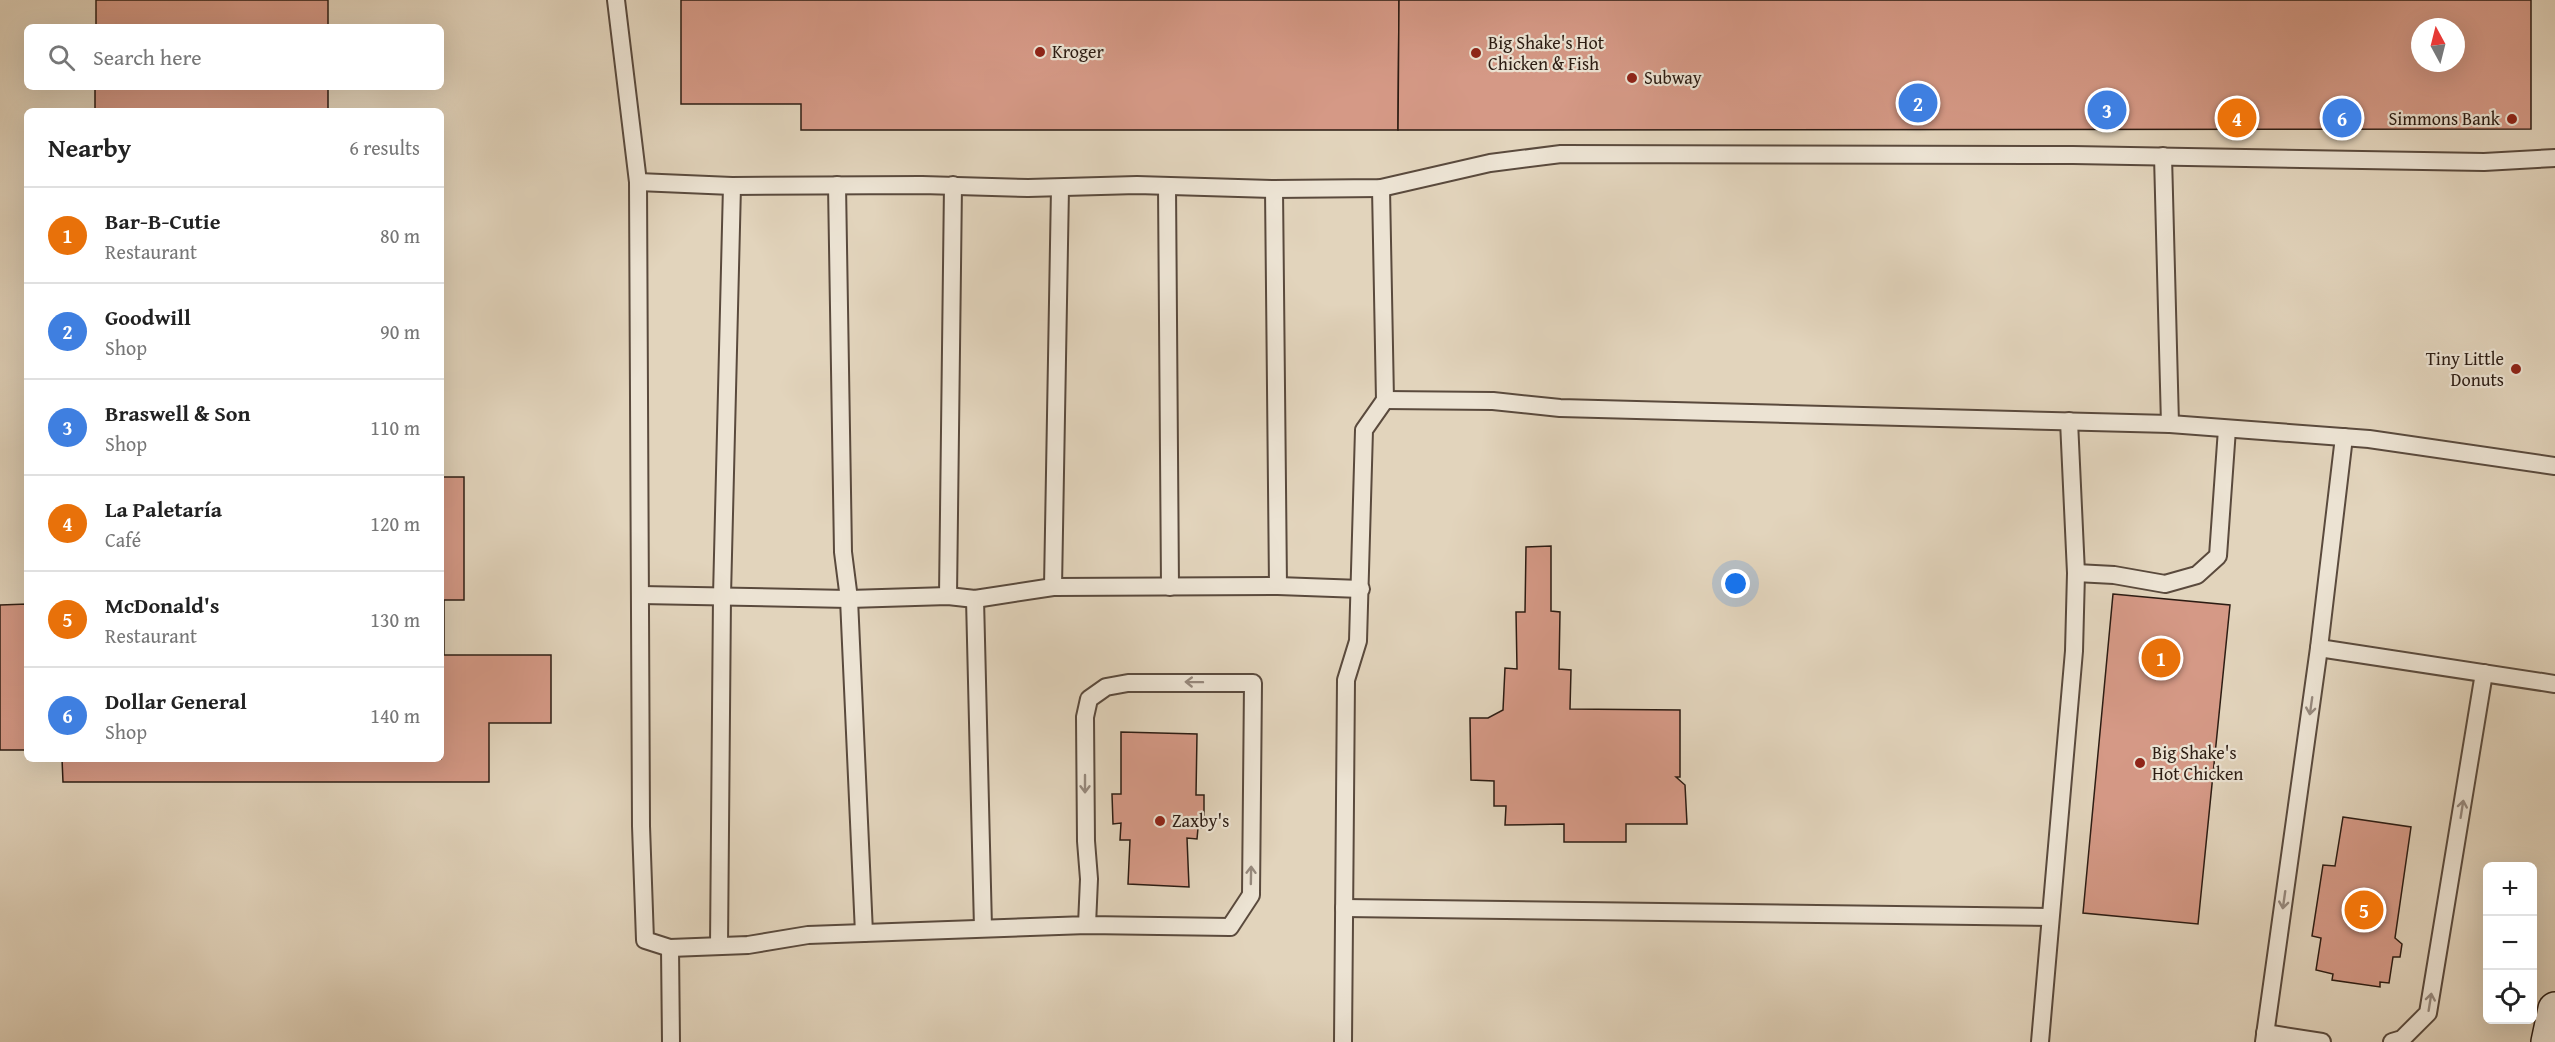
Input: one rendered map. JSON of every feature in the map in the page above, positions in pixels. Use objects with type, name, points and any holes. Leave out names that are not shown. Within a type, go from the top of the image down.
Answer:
[{"type":"main road","points":[[2548,1042],[2555,1009]]},
{"type":"lane","points":[[616,0],[638,182],[641,826],[645,940],[670,948],[748,945],[808,935],[983,928],[1087,925],[1230,927],[1251,895],[1253,683],[1128,683],[1106,687],[1089,699],[1085,717],[1086,841],[1089,879],[1087,925]]},
{"type":"lane","points":[[638,182],[732,186],[953,185],[1060,188],[1137,185],[1274,189],[1382,188],[1490,163],[1561,154],[2163,156],[2484,162],[2555,158]]},
{"type":"lane","points":[[2163,156],[2170,424]]},
{"type":"lane","points":[[837,185],[843,552],[849,599],[864,933]]},
{"type":"lane","points":[[948,596],[953,185]]},
{"type":"lane","points":[[719,946],[722,597],[732,186]]},
{"type":"lane","points":[[1167,186],[1170,587]]},
{"type":"lane","points":[[1053,587],[1060,188]]},
{"type":"lane","points":[[1343,1042],[1346,680],[1358,640],[1364,430],[1385,400],[1382,188]]},
{"type":"lane","points":[[1274,189],[1278,586]]},
{"type":"lane","points":[[1385,400],[1493,401],[1560,408],[2170,424],[2344,437],[2555,466]]},
{"type":"lane","points":[[2040,1042],[2074,651],[2076,573],[2069,421]]},
{"type":"lane","points":[[2076,573],[2114,575],[2165,584],[2197,575],[2218,556],[2227,429]]},
{"type":"lane","points":[[2322,1042],[2264,1038],[2319,648],[2344,437]]},
{"type":"lane","points":[[641,595],[849,599],[948,596],[975,599],[1053,587],[1278,586],[1361,589]]},
{"type":"lane","points":[[975,599],[983,928]]},
{"type":"lane","points":[[2319,648],[2555,684]]},
{"type":"lane","points":[[2392,1042],[2402,1039],[2428,1013],[2484,674]]},
{"type":"lane","points":[[1344,908],[2050,918]]},
{"type":"lane","points":[[670,948],[671,1042]]},
{"type":"building","points":[[96,0],[328,0],[328,24],[96,24]]},
{"type":"building","name":"Kroger","points":[[681,0],[1399,0],[1398,130],[801,130],[801,104],[681,104]]},
{"type":"building","points":[[1399,0],[2531,0],[2531,129],[1398,130]]},
{"type":"building","points":[[95,90],[328,90],[328,108],[95,108]]},
{"type":"building","points":[[444,477],[464,477],[464,600],[444,600]]},
{"type":"building","points":[[1551,546],[1551,611],[1560,612],[1559,669],[1571,670],[1570,709],[1680,710],[1680,777],[1676,777],[1685,785],[1687,824],[1626,824],[1626,842],[1564,842],[1564,824],[1505,825],[1506,806],[1494,806],[1494,781],[1471,780],[1470,718],[1488,718],[1503,710],[1505,668],[1517,669],[1516,612],[1525,612],[1526,547]]},
{"type":"building","points":[[2113,594],[2230,605],[2198,924],[2083,913]]},
{"type":"building","points":[[24,604],[24,750],[0,750],[0,605]]},
{"type":"building","points":[[444,655],[551,655],[551,723],[489,723],[489,782],[63,782],[62,762],[444,762]]},
{"type":"building","points":[[1121,732],[1197,734],[1196,795],[1204,795],[1204,828],[1198,828],[1197,839],[1187,838],[1189,887],[1128,884],[1130,840],[1120,840],[1121,823],[1113,824],[1112,794],[1121,794]]},
{"type":"building","points":[[2343,817],[2411,827],[2395,938],[2402,944],[2400,957],[2393,957],[2389,983],[2380,982],[2380,987],[2332,980],[2333,974],[2316,970],[2321,938],[2312,936],[2323,865],[2335,866]]},
{"type":"place","name":"Kroger","points":[[1040,52]]},
{"type":"place","name":"Big Shake's Hot Chicken & Fish","points":[[1476,53]]},
{"type":"place","name":"Subway","points":[[1632,78]]},
{"type":"place","name":"Goodwill","points":[[1918,103]]},
{"type":"place","name":"Braswell & Son","points":[[2107,110]]},
{"type":"place","name":"La Paletaría","points":[[2237,118]]},
{"type":"place","name":"Dollar General","points":[[2342,118]]},
{"type":"place","name":"Simmons Bank","points":[[2512,119]]},
{"type":"place","name":"Tiny Little Donuts","points":[[2516,369]]},
{"type":"place","name":"Bar-B-Cutie","points":[[2161,658]]},
{"type":"place","name":"Big Shake's Hot Chicken","points":[[2140,763]]},
{"type":"place","name":"Zaxby's","points":[[1160,821]]},
{"type":"place","name":"McDonald's","points":[[2364,910]]}]
